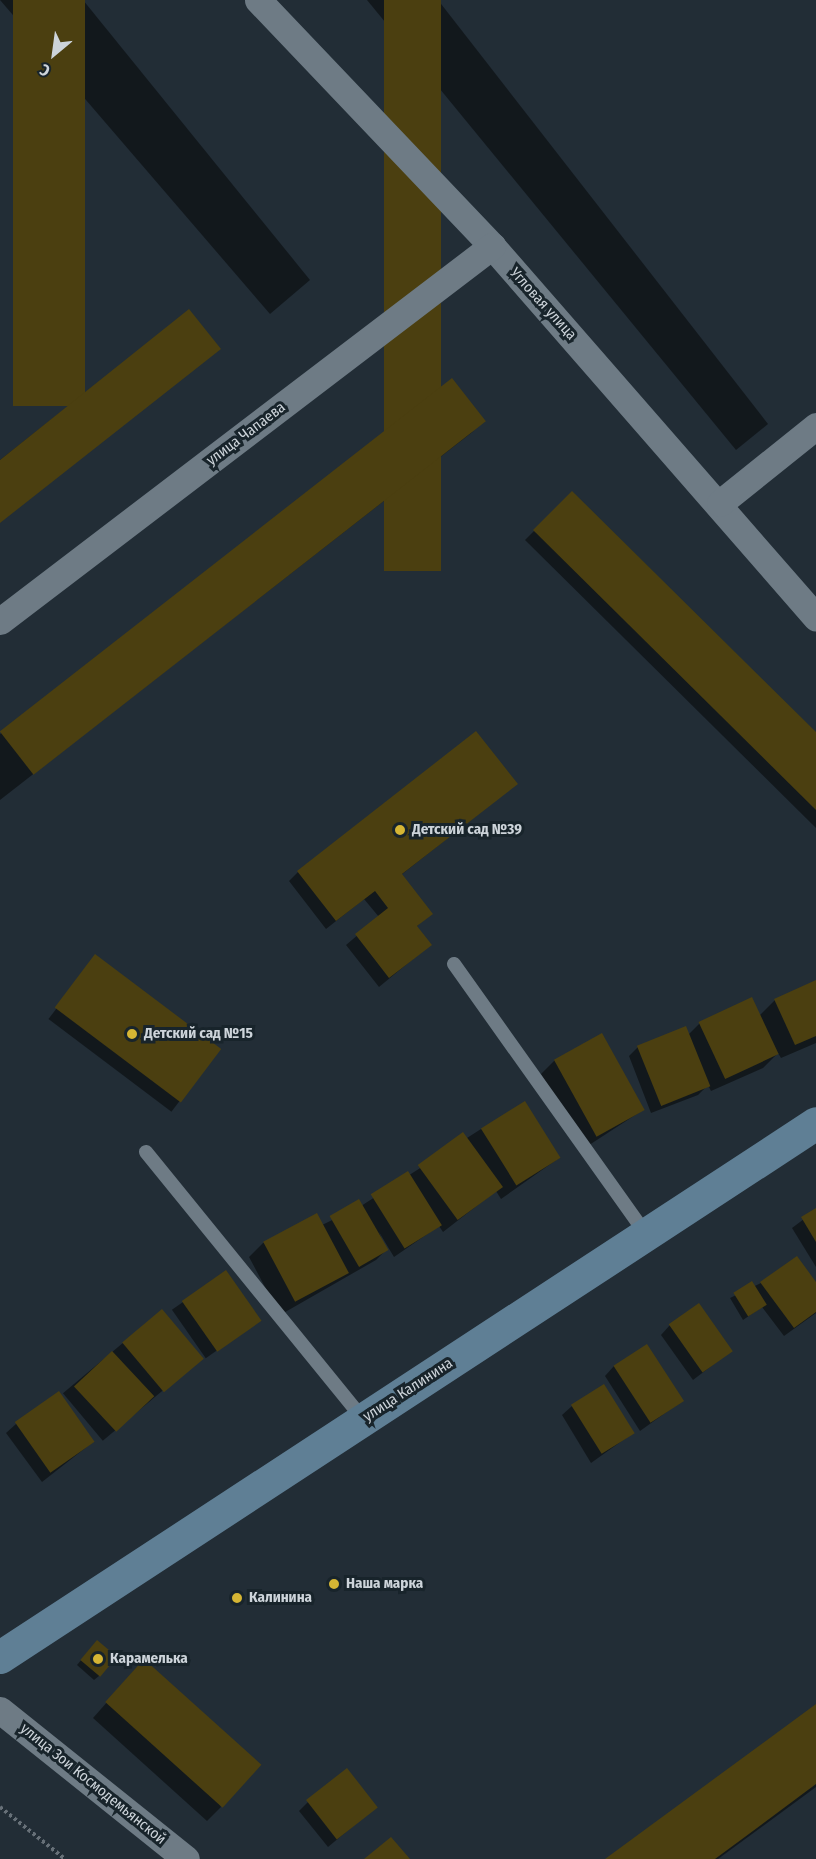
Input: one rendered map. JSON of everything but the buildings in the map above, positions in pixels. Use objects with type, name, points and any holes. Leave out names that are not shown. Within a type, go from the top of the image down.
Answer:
[{"type":"street","name":"Угловая улица","points":[[258,0],[492,246],[720,503],[816,618]]},
{"type":"street","name":"улица Чапаева","points":[[0,621],[492,246]]},
{"type":"street","points":[[720,503],[816,426]]},
{"type":"street","name":"улица Калинина","points":[[0,1657],[816,1123]]},
{"type":"street","name":"улица Зои Космодемьянской","points":[[0,1710],[186,1859]]},
{"type":"lane","points":[[454,964],[646,1234]]},
{"type":"lane","points":[[146,1152],[363,1419]]},
{"type":"path","points":[[0,1807],[65,1859]]},
{"type":"place","name":"Детский сад №39","points":[[400,830]]},
{"type":"place","name":"Детский сад №15","points":[[132,1034]]},
{"type":"place","name":"Наша марка","points":[[334,1584]]},
{"type":"place","name":"Калинина","points":[[237,1598]]},
{"type":"place","name":"Карамелька","points":[[98,1659]]}]
